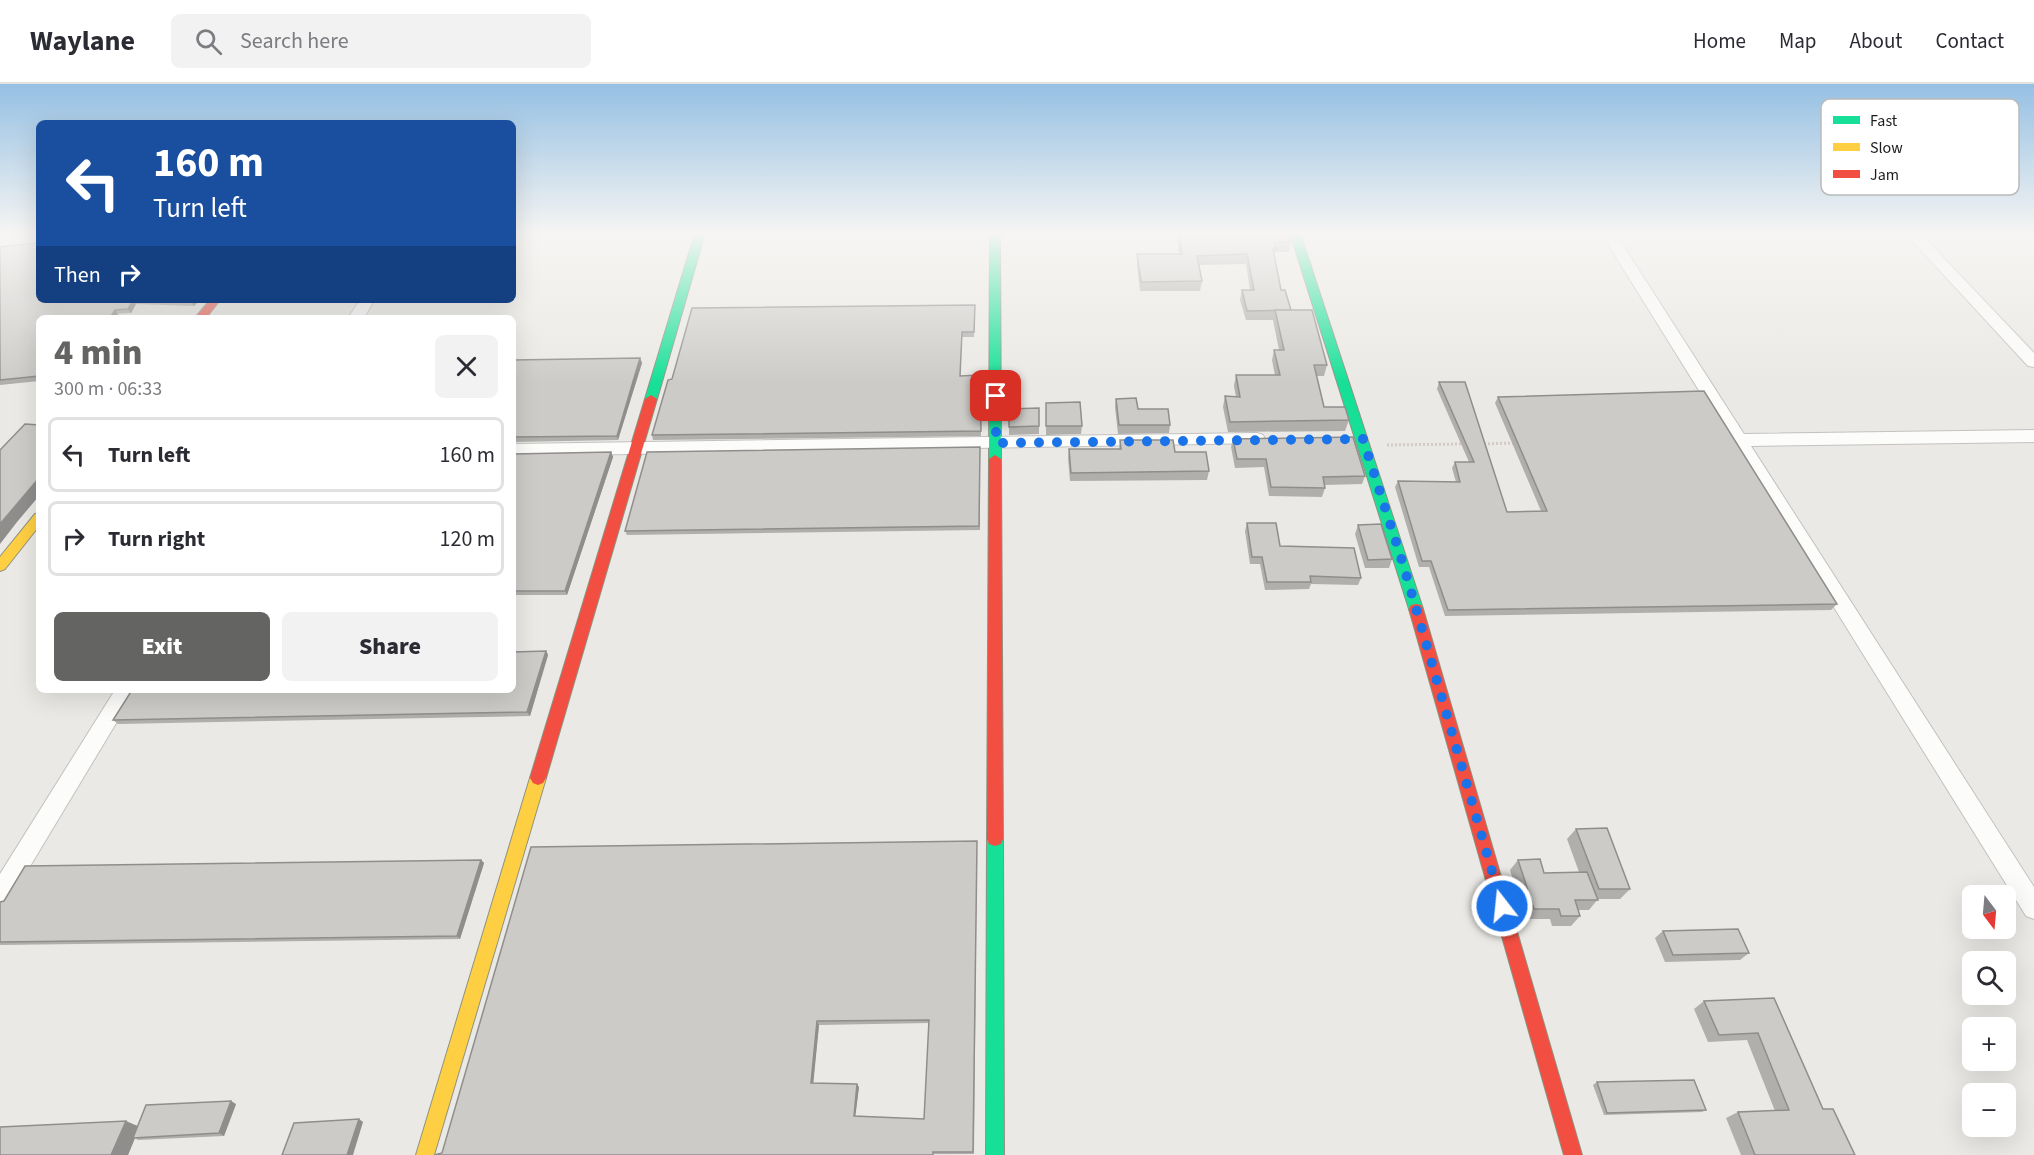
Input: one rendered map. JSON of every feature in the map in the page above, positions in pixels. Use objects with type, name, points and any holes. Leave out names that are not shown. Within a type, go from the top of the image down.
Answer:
[{"type":"street","points":[[425,1155],[685,283]]},
{"type":"street","points":[[995,283],[995,1155]]},
{"type":"street","points":[[1312,283],[1411,590],[1573,1155]]},
{"type":"street","points":[[1639,283],[2034,908]]},
{"type":"street","points":[[1959,283],[2034,362]]},
{"type":"street","points":[[202,315],[212,303]]},
{"type":"street","points":[[1737,440],[2034,436]]},
{"type":"street","points":[[516,450],[1277,439]]},
{"type":"street","points":[[1342,439],[1364,442]]},
{"type":"street","points":[[0,566],[36,521]]},
{"type":"street","points":[[0,895],[124,693]]},
{"type":"path","points":[[1364,442],[1522,443]]},
{"type":"building","points":[[0,283],[36,283],[36,303],[131,303],[128,309],[115,310],[112,315],[36,315],[36,376],[0,380]]},
{"type":"building","points":[[1253,283],[1280,283],[1281,290],[1285,290],[1291,310],[1247,311],[1242,290],[1254,290]]},
{"type":"building","points":[[975,305],[974,332],[962,332],[960,376],[980,375],[981,431],[652,435],[668,380],[672,379],[692,308]]},
{"type":"building","points":[[1275,310],[1312,310],[1327,365],[1314,365],[1324,407],[1345,407],[1349,420],[1230,422],[1225,396],[1240,397],[1236,375],[1280,375],[1274,350],[1284,350]]},
{"type":"building","points":[[640,358],[617,436],[516,437],[516,360]]},
{"type":"building","points":[[1439,382],[1465,382],[1507,512],[1547,511],[1498,397],[1704,391],[1837,604],[1448,610],[1431,561],[1422,561],[1398,481],[1460,482],[1455,462],[1474,462]]},
{"type":"building","points":[[1136,398],[1138,409],[1168,409],[1170,425],[1119,425],[1116,399]]},
{"type":"building","points":[[1080,402],[1082,426],[1046,426],[1046,403]]},
{"type":"building","points":[[1039,408],[1039,426],[1009,427],[1009,409]]},
{"type":"building","points":[[25,424],[36,425],[36,482],[0,524],[0,450]]},
{"type":"building","points":[[1353,437],[1365,476],[1323,477],[1325,488],[1271,487],[1266,459],[1237,459],[1233,439]]},
{"type":"building","points":[[1120,440],[1173,440],[1175,452],[1206,452],[1209,471],[1071,473],[1069,449],[1121,449]]},
{"type":"building","points":[[980,447],[979,526],[625,531],[647,452]]},
{"type":"building","points":[[611,452],[565,591],[516,591],[516,454]]},
{"type":"building","points":[[1247,523],[1276,523],[1280,546],[1354,548],[1361,578],[1310,576],[1311,582],[1267,582],[1262,557],[1252,557]]},
{"type":"building","points":[[1381,524],[1392,559],[1368,560],[1358,525]]},
{"type":"building","points":[[546,651],[527,712],[113,720],[130,693],[516,693],[516,652]]},
{"type":"building","points":[[1607,828],[1630,889],[1599,889],[1576,829]]},
{"type":"building","points":[[977,841],[973,1152],[933,1152],[933,1155],[434,1155],[442,1153],[531,847]],"holes":[[[929,1020],[924,1119],[854,1116],[857,1084],[811,1083],[817,1021]]]},
{"type":"building","points":[[1540,859],[1544,873],[1587,872],[1598,900],[1575,900],[1580,916],[1561,916],[1559,909],[1534,909],[1518,860]]},
{"type":"building","points":[[481,860],[457,936],[0,942],[0,902],[4,901],[25,866]]},
{"type":"building","points":[[1738,929],[1749,953],[1673,955],[1663,931]]},
{"type":"building","points":[[1774,998],[1823,1109],[1833,1109],[1855,1155],[1755,1155],[1738,1112],[1789,1110],[1758,1033],[1719,1035],[1704,1001]]},
{"type":"building","points":[[1694,1080],[1706,1110],[1607,1113],[1597,1082]]},
{"type":"building","points":[[231,1101],[219,1133],[133,1138],[146,1105]]},
{"type":"building","points":[[359,1119],[347,1155],[282,1155],[294,1123]]},
{"type":"building","points":[[126,1121],[111,1155],[0,1155],[0,1127]]},
{"type":"traffic: fast","points":[[651,399],[685,283]]},
{"type":"traffic: fast","points":[[995,283],[995,459]]},
{"type":"traffic: fast","points":[[1311,283],[1416,609]]},
{"type":"traffic: fast","points":[[995,839],[995,1155]]},
{"type":"traffic: slow","points":[[0,566],[36,521]]},
{"type":"traffic: slow","points":[[425,1155],[538,778]]},
{"type":"traffic: jam","points":[[202,315],[212,303]]},
{"type":"traffic: jam","points":[[538,778],[651,399]]},
{"type":"traffic: jam","points":[[995,459],[995,839]]},
{"type":"traffic: jam","points":[[1416,609],[1573,1155]]},
{"type":"route","points":[[996,396],[996,443],[1363,439],[1404,567],[1502,906]]}]
